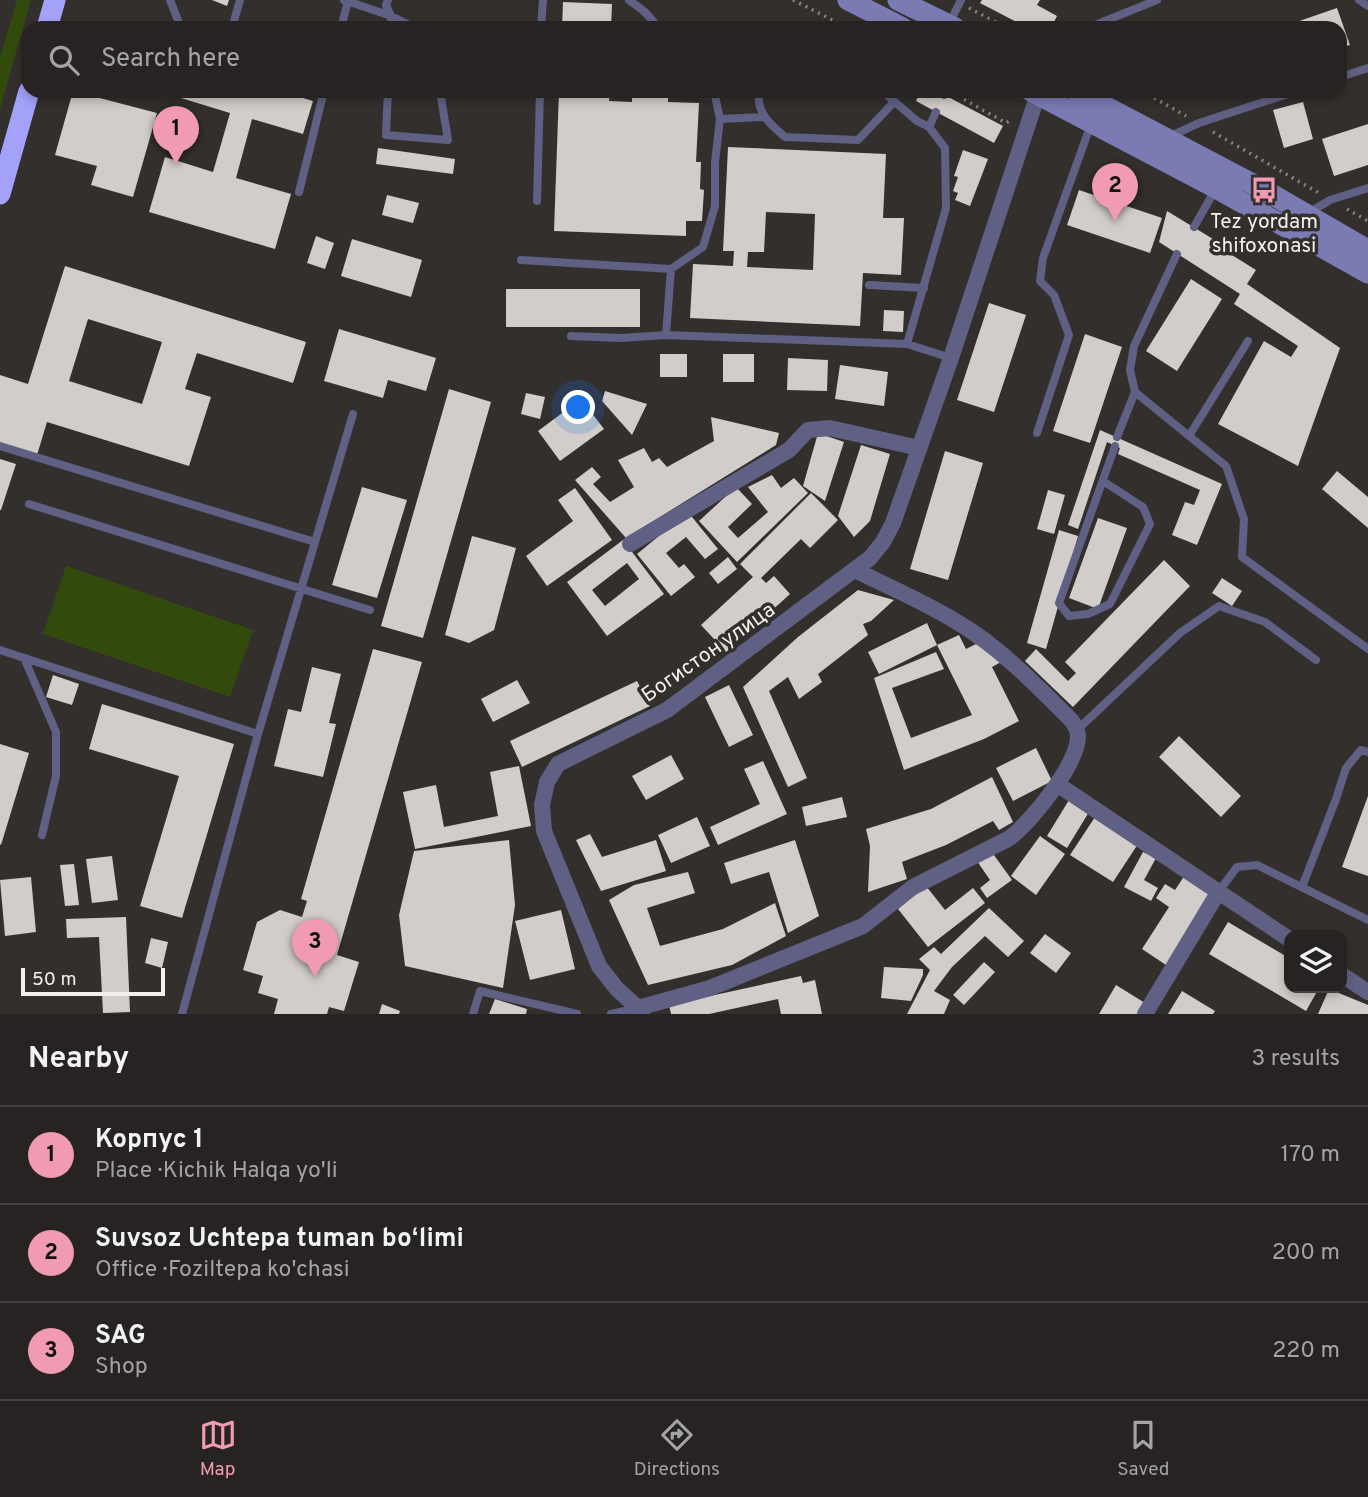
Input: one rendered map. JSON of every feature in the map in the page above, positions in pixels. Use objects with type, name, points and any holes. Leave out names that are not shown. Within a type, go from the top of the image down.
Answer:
[{"type":"highway","points":[[49,21],[55,0]]},
{"type":"highway","points":[[0,194],[27,98]]},
{"type":"main road","points":[[848,0],[889,21]]},
{"type":"main road","points":[[898,0],[938,21]]},
{"type":"main road","points":[[1048,98],[1221,179],[1307,214],[1368,250]]},
{"type":"main road","points":[[1089,98],[1167,139],[1221,179],[1368,273]]},
{"type":"street","name":"Богистон улица","points":[[640,1011],[617,989],[599,966],[544,831],[542,805],[547,782],[558,764],[667,710],[870,558],[888,532],[919,449],[1034,98]]},
{"type":"street","points":[[630,544],[789,450],[808,430],[830,428],[919,449]]},
{"type":"street","points":[[640,1011],[710,988],[863,926],[913,887],[1022,830],[1057,784],[1078,739],[1072,721],[989,643],[957,621],[855,569]]},
{"type":"street","points":[[1057,784],[1284,936]]},
{"type":"street","points":[[1145,1014],[1219,891]]},
{"type":"street","points":[[1347,978],[1368,992]]},
{"type":"lane","points":[[170,0],[178,21]]},
{"type":"lane","points":[[234,21],[240,0]]},
{"type":"lane","points":[[388,0],[386,5],[391,21]]},
{"type":"lane","points":[[542,21],[543,0]]},
{"type":"lane","points":[[629,0],[653,21]]},
{"type":"lane","points":[[952,21],[961,0]]},
{"type":"lane","points":[[1105,21],[1157,0]]},
{"type":"lane","points":[[1359,0],[1368,6]]},
{"type":"lane","points":[[342,21],[346,1],[401,21]]},
{"type":"lane","points":[[1347,75],[1368,68]]},
{"type":"lane","points":[[299,192],[320,98]]},
{"type":"lane","points":[[388,98],[386,135],[448,140],[441,98]]},
{"type":"lane","points":[[537,201],[540,98]]},
{"type":"lane","points":[[521,260],[671,269],[703,247],[715,206],[715,162],[720,119],[715,98]]},
{"type":"lane","points":[[759,98],[764,117],[785,137],[858,140],[894,102]]},
{"type":"lane","points":[[890,98],[917,121],[929,127],[945,148],[946,208],[907,344]]},
{"type":"lane","points":[[1167,139],[1199,123],[1276,98]]},
{"type":"lane","points":[[929,127],[936,112]]},
{"type":"lane","points":[[720,119],[764,117]]},
{"type":"lane","points":[[1037,433],[1069,335],[1054,295],[1040,281],[1043,258],[1092,121]]},
{"type":"lane","points":[[1194,227],[1221,179]]},
{"type":"lane","points":[[1307,214],[1330,200],[1368,188]]},
{"type":"lane","points":[[1103,481],[1143,507],[1150,524],[1110,604],[1088,614],[1069,616],[1059,603],[1135,392],[1130,370],[1134,346],[1177,254]]},
{"type":"lane","points":[[666,335],[671,269]]},
{"type":"lane","points":[[869,285],[924,288]]},
{"type":"lane","points":[[572,336],[621,338],[666,335],[907,344],[951,358]]},
{"type":"lane","points":[[1189,436],[1248,341]]},
{"type":"lane","points":[[1135,392],[1226,466],[1244,519],[1242,557],[1368,649]]},
{"type":"lane","points":[[182,1014],[258,734],[353,414]]},
{"type":"lane","points":[[0,446],[315,542]]},
{"type":"lane","points":[[29,504],[370,610]]},
{"type":"lane","points":[[1077,730],[1180,633],[1220,606],[1265,622],[1316,660]]},
{"type":"lane","points":[[0,650],[258,734]]},
{"type":"lane","points":[[24,658],[56,732],[56,776],[42,835]]},
{"type":"lane","points":[[1302,887],[1346,768],[1361,750],[1368,752]]},
{"type":"lane","points":[[1219,891],[1237,867],[1257,865],[1368,920]]},
{"type":"lane","points":[[473,1014],[480,991],[577,1014]]},
{"type":"lane","points":[[611,1014],[640,1011]]},
{"type":"path","points":[[793,0],[834,21]]},
{"type":"path","points":[[970,9],[993,21]]},
{"type":"path","points":[[959,98],[1006,123],[1017,116]]},
{"type":"path","points":[[1154,98],[1368,221]]},
{"type":"green space","points":[[17,0],[31,0],[25,21],[21,21],[21,35],[0,109],[0,58]]},
{"type":"green space","points":[[66,566],[253,630],[230,697],[43,634]]},
{"type":"building","points":[[212,0],[229,0],[227,6]]},
{"type":"building","points":[[982,0],[1040,0],[1037,5],[1057,16],[1054,21],[1015,21],[980,3]]},
{"type":"building","points":[[563,2],[612,4],[611,21],[562,21]]},
{"type":"building","points":[[1337,8],[1342,21],[1299,21]]},
{"type":"building","points":[[71,98],[100,98],[157,113],[133,197],[91,185],[97,166],[55,155]]},
{"type":"building","points":[[181,98],[303,98],[313,101],[303,134],[252,119],[236,178],[291,194],[275,249],[149,212],[165,157],[213,172],[230,113]]},
{"type":"building","points":[[559,98],[609,98],[609,101],[632,102],[632,98],[668,98],[668,102],[699,103],[696,162],[701,162],[700,189],[704,190],[702,221],[686,221],[686,236],[554,231]]},
{"type":"building","points":[[918,98],[950,98],[1003,126],[994,143],[916,101]]},
{"type":"building","points":[[1303,102],[1313,139],[1284,148],[1273,110]]},
{"type":"building","points":[[1368,124],[1368,165],[1334,176],[1322,139]]},
{"type":"building","points":[[728,147],[886,154],[883,218],[904,218],[901,275],[863,273],[860,326],[690,318],[693,264],[733,266],[734,251],[723,251]],"holes":[[[766,212],[815,214],[813,270],[747,267],[748,252],[764,252]]]},
{"type":"building","points":[[378,148],[455,159],[453,174],[376,164]]},
{"type":"building","points":[[963,150],[988,159],[970,206],[955,200],[958,193],[953,191],[958,177],[954,176]]},
{"type":"building","points":[[1079,190],[1162,218],[1150,253],[1067,225]]},
{"type":"building","points":[[387,195],[419,203],[413,223],[382,215]]},
{"type":"building","points":[[1167,211],[1256,270],[1247,284],[1340,348],[1298,466],[1218,424],[1264,341],[1291,357],[1298,346],[1234,304],[1240,294],[1159,242]]},
{"type":"building","points":[[316,236],[334,243],[325,269],[307,263]]},
{"type":"building","points":[[352,239],[422,260],[411,297],[341,276]]},
{"type":"building","points":[[65,266],[306,342],[293,383],[197,353],[185,389],[211,397],[189,466],[47,422],[37,455],[0,443],[0,375],[28,384]],"holes":[[[88,319],[162,342],[142,404],[69,381]]]},
{"type":"building","points":[[1191,279],[1222,299],[1177,371],[1146,351]]},
{"type":"building","points":[[506,289],[640,289],[640,327],[506,327]]},
{"type":"building","points":[[989,303],[1026,315],[994,412],[957,400]]},
{"type":"building","points":[[884,310],[904,311],[903,332],[883,331]]},
{"type":"building","points":[[339,329],[436,358],[426,391],[388,380],[383,398],[324,381]]},
{"type":"building","points":[[1085,334],[1122,347],[1090,443],[1053,431]]},
{"type":"building","points":[[660,354],[687,354],[687,377],[660,377]]},
{"type":"building","points":[[723,354],[754,354],[754,382],[723,382]]},
{"type":"building","points":[[788,358],[828,360],[827,391],[787,390]]},
{"type":"building","points":[[840,365],[888,372],[884,406],[835,399]]},
{"type":"building","points":[[449,389],[491,402],[423,638],[381,626]]},
{"type":"building","points":[[605,391],[647,404],[632,435],[602,401]]},
{"type":"building","points":[[526,393],[545,397],[540,419],[521,414]]},
{"type":"building","points":[[581,399],[604,429],[560,461],[538,431]]},
{"type":"building","points":[[711,417],[779,433],[776,445],[626,538],[575,480],[592,467],[601,477],[593,484],[610,502],[634,487],[618,460],[644,448],[652,462],[659,458],[667,467],[714,441]]},
{"type":"building","points":[[1100,430],[1222,484],[1197,545],[1172,535],[1185,502],[1194,505],[1200,490],[1118,454],[1120,448],[1107,442],[1078,529],[1068,525]]},
{"type":"building","points":[[818,433],[844,442],[825,501],[803,486]]},
{"type":"building","points":[[861,445],[890,454],[870,521],[854,537],[838,516]]},
{"type":"building","points":[[945,451],[983,463],[948,580],[910,569]]},
{"type":"building","points":[[0,459],[16,464],[1,510],[0,510]]},
{"type":"building","points":[[1337,471],[1368,497],[1368,528],[1322,489]]},
{"type":"building","points":[[772,475],[781,488],[794,478],[808,493],[737,562],[699,521],[736,487],[752,504],[728,527],[738,538],[768,512],[748,487]]},
{"type":"building","points":[[362,487],[407,500],[377,598],[332,585]]},
{"type":"building","points":[[575,488],[612,540],[547,586],[526,556],[573,521],[558,500]]},
{"type":"building","points":[[1048,490],[1065,495],[1054,534],[1037,529]]},
{"type":"building","points":[[811,493],[838,520],[810,548],[801,539],[761,578],[766,583],[774,576],[790,594],[726,652],[701,625],[753,577],[740,564]]},
{"type":"building","points":[[688,512],[718,549],[705,559],[686,537],[666,553],[679,568],[684,564],[695,577],[671,596],[637,554]]},
{"type":"building","points":[[1098,518],[1127,528],[1098,609],[1069,598]]},
{"type":"building","points":[[1059,530],[1078,536],[1046,649],[1027,643]]},
{"type":"building","points":[[472,536],[516,548],[494,630],[469,643],[445,635]]},
{"type":"building","points":[[623,540],[664,594],[607,636],[567,582]],"holes":[[[627,563],[639,579],[605,606],[592,590]]]},
{"type":"building","points":[[728,557],[737,569],[718,584],[709,573]]},
{"type":"building","points":[[1164,560],[1190,586],[1073,707],[1025,661],[1036,649],[1068,681],[1076,673],[1065,662]]},
{"type":"building","points":[[1222,578],[1242,591],[1232,606],[1212,593]]},
{"type":"building","points":[[858,590],[894,600],[871,621],[863,624],[868,635],[818,674],[822,682],[799,699],[788,677],[769,691],[807,778],[788,787],[743,687],[798,637]]},
{"type":"building","points":[[927,623],[937,645],[879,674],[868,652]]},
{"type":"building","points":[[959,635],[966,649],[982,641],[1001,662],[992,667],[1019,721],[984,739],[904,770],[874,678],[936,652],[944,669],[892,688],[911,738],[972,715],[937,645]]},
{"type":"building","points":[[373,649],[422,662],[337,955],[359,962],[344,1011],[329,1007],[327,1014],[274,1014],[278,999],[258,993],[263,976],[243,970],[257,922],[280,910],[302,917],[307,901],[301,899]]},
{"type":"building","points":[[312,667],[341,674],[329,723],[336,724],[323,777],[274,766],[288,709],[301,712]]},
{"type":"building","points":[[53,675],[79,684],[72,705],[46,697]]},
{"type":"building","points":[[517,680],[530,703],[493,722],[481,699]]},
{"type":"building","points":[[637,681],[650,706],[522,767],[510,741]]},
{"type":"building","points":[[729,685],[753,735],[729,747],[705,697]]},
{"type":"building","points":[[102,704],[234,744],[182,918],[140,906],[179,776],[89,749]]},
{"type":"building","points":[[1179,736],[1241,796],[1221,817],[1159,757]]},
{"type":"building","points":[[0,744],[29,753],[1,845],[0,844]]},
{"type":"building","points":[[1036,748],[1052,781],[1013,801],[996,768]]},
{"type":"building","points":[[671,755],[684,779],[646,800],[632,776]]},
{"type":"building","points":[[763,761],[787,814],[718,845],[710,827],[760,804],[744,769]]},
{"type":"building","points":[[519,766],[531,826],[415,849],[403,792],[436,785],[444,827],[498,816],[490,772]]},
{"type":"building","points":[[992,777],[1013,822],[999,830],[993,821],[946,845],[902,862],[907,879],[868,892],[870,846],[866,829],[931,809]]},
{"type":"building","points":[[1368,796],[1368,876],[1342,867]]},
{"type":"building","points":[[842,797],[847,817],[806,826],[802,807]]},
{"type":"building","points":[[1069,800],[1089,812],[1067,848],[1047,836]]},
{"type":"building","points":[[697,817],[710,846],[671,863],[658,835]]},
{"type":"building","points":[[1095,817],[1138,844],[1113,882],[1070,855]]},
{"type":"building","points":[[590,834],[602,857],[656,840],[666,871],[601,891],[576,840]]},
{"type":"building","points":[[1040,836],[1065,854],[1036,895],[1011,876]]},
{"type":"building","points":[[509,840],[515,905],[503,988],[405,966],[399,915],[414,851]]},
{"type":"building","points":[[795,840],[819,916],[788,933],[769,872],[731,884],[724,863]]},
{"type":"building","points":[[991,851],[1012,880],[987,898],[980,888],[990,880],[977,861]]},
{"type":"building","points":[[1143,852],[1156,858],[1144,880],[1158,888],[1151,901],[1124,887]]},
{"type":"building","points":[[112,856],[118,900],[92,903],[86,859]]},
{"type":"building","points":[[74,864],[79,905],[65,906],[60,865]]},
{"type":"building","points":[[688,872],[695,893],[647,908],[660,946],[723,929],[775,903],[786,936],[732,965],[648,985],[609,900],[634,885]]},
{"type":"building","points":[[1185,875],[1213,894],[1166,965],[1142,949],[1169,907],[1156,898],[1165,884],[1175,890]]},
{"type":"building","points":[[31,877],[36,932],[5,936],[0,880]]},
{"type":"building","points":[[926,886],[945,910],[973,888],[985,903],[928,947],[898,909]]},
{"type":"building","points":[[989,908],[1024,941],[1008,957],[985,936],[952,967],[934,991],[950,1000],[944,1014],[907,1014],[930,970],[919,959],[934,947],[941,954]]},
{"type":"building","points":[[561,910],[575,969],[530,980],[515,921]]},
{"type":"building","points":[[126,917],[130,1012],[103,1013],[99,937],[67,938],[66,919]]},
{"type":"building","points":[[1228,922],[1284,955],[1284,993],[1316,993],[1306,1011],[1209,954]]},
{"type":"building","points":[[1045,934],[1071,953],[1056,973],[1030,953]]},
{"type":"building","points":[[151,938],[168,942],[162,968],[145,963]]},
{"type":"building","points":[[984,962],[995,972],[964,1005],[953,995]]},
{"type":"building","points":[[884,967],[923,969],[923,975],[911,1001],[881,998]]},
{"type":"building","points":[[801,976],[803,983],[815,980],[822,1014],[781,1014],[778,999],[709,1014],[671,1014],[669,1005]]},
{"type":"building","points":[[1116,985],[1145,1003],[1138,1014],[1099,1014]]},
{"type":"building","points":[[1182,991],[1215,1011],[1213,1014],[1168,1014]]},
{"type":"building","points":[[1327,993],[1339,993],[1368,1005],[1368,1014],[1318,1014]]},
{"type":"building","points":[[495,999],[527,1009],[526,1014],[489,1014]]},
{"type":"building","points":[[382,1004],[400,1011],[399,1014],[379,1014]]},
{"type":"place","name":"Корпус 1","points":[[176,164]]},
{"type":"place","name":"Tez yordam shifoxonasi","points":[[1264,190]]},
{"type":"place","name":"Suvsoz Uchtepa tuman boʻlimi","points":[[1115,221]]},
{"type":"place","name":"SAG","points":[[315,977]]}]
